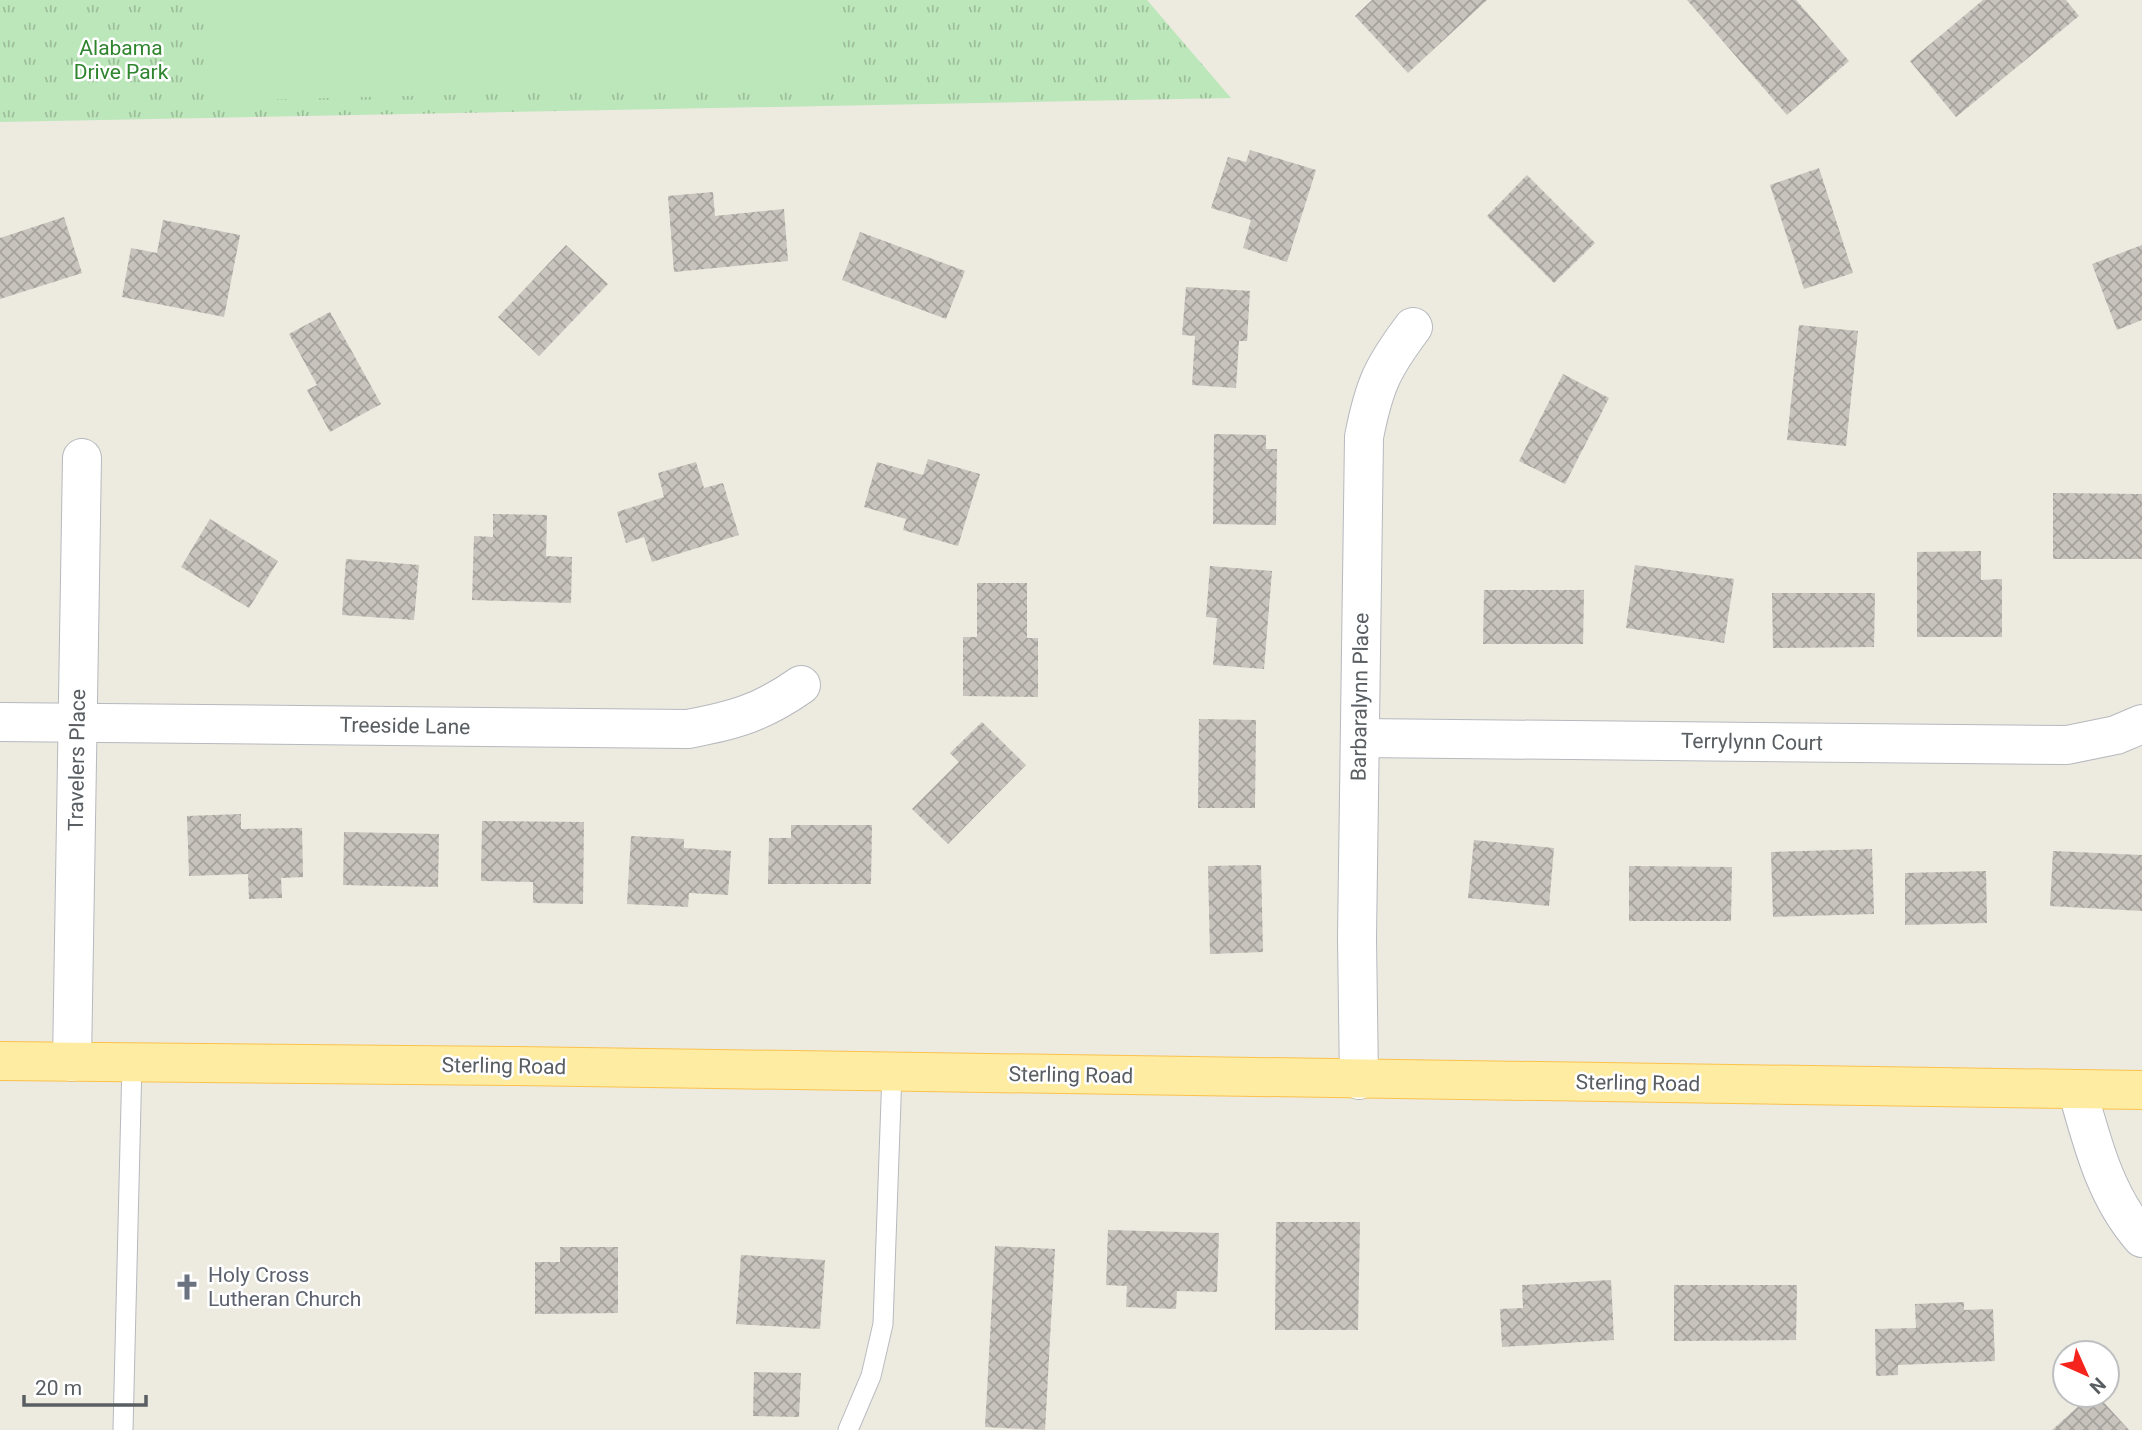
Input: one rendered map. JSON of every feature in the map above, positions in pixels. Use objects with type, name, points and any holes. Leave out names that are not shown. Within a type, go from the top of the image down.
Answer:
[{"type":"main road","name":"Sterling Road","points":[[0,1061],[2142,1090]]},
{"type":"street","name":"Barbaralynn Place","points":[[1359,1080],[1357,938],[1364,436],[1373,394],[1389,359],[1413,327]]},
{"type":"street","name":"Travelers Place","points":[[72,1062],[82,458]]},
{"type":"street","name":"Treeside Lane","points":[[0,722],[688,729],[734,720],[777,701],[801,685]]},
{"type":"street","name":"Terrylynn Court","points":[[1360,738],[2067,745],[2116,735],[2142,724]]},
{"type":"street","points":[[2077,1089],[2104,1179],[2127,1221],[2142,1238]]},
{"type":"lane","points":[[122,1430],[132,1062]]},
{"type":"lane","points":[[848,1430],[871,1376],[883,1324],[892,1072]]},
{"type":"green space","name":"Alabama Drive Park","points":[[0,0],[1147,0],[1231,98],[0,122]]},
{"type":"green space","points":[[208,0],[837,0],[839,85],[210,101]]},
{"type":"building","points":[[1372,0],[1487,0],[1408,73],[1355,16]]},
{"type":"building","points":[[1687,0],[1796,0],[1849,61],[1787,115]]},
{"type":"building","points":[[1983,0],[2066,0],[2079,16],[1956,117],[1910,61]]},
{"type":"building","points":[[1250,150],[1316,170],[1287,262],[1243,248],[1251,220],[1211,208],[1228,157],[1246,162]]},
{"type":"building","points":[[1819,168],[1853,273],[1804,289],[1770,185]]},
{"type":"building","points":[[1527,175],[1595,243],[1554,283],[1487,216]]},
{"type":"building","points":[[713,192],[715,216],[784,209],[788,261],[674,272],[668,196]]},
{"type":"building","points":[[64,217],[82,273],[0,299],[0,238]]},
{"type":"building","points":[[163,220],[240,235],[224,317],[122,297],[131,248],[157,253]]},
{"type":"building","points":[[860,232],[965,271],[946,319],[842,280]]},
{"type":"building","points":[[566,245],[608,284],[539,356],[498,317]]},
{"type":"building","points":[[2142,245],[2142,320],[2117,330],[2092,264]]},
{"type":"building","points":[[1186,287],[1250,291],[1247,341],[1239,341],[1236,388],[1192,385],[1195,336],[1182,335]]},
{"type":"building","points":[[330,312],[381,404],[330,432],[307,390],[317,385],[289,334]]},
{"type":"building","points":[[1799,325],[1858,331],[1846,446],[1787,440]]},
{"type":"building","points":[[1563,374],[1609,398],[1565,484],[1519,461]]},
{"type":"building","points":[[1214,434],[1266,435],[1266,449],[1277,449],[1276,525],[1213,524]]},
{"type":"building","points":[[928,459],[980,474],[958,546],[903,530],[906,519],[864,507],[877,462],[923,475]]},
{"type":"building","points":[[696,462],[704,488],[723,483],[739,535],[652,562],[644,537],[626,543],[617,512],[664,497],[658,473]]},
{"type":"building","points":[[2053,493],[2142,494],[2142,559],[2053,559]]},
{"type":"building","points":[[493,514],[547,515],[546,556],[572,557],[571,603],[472,600],[474,536],[493,537]]},
{"type":"building","points":[[210,519],[278,561],[249,608],[181,567]]},
{"type":"building","points":[[1981,551],[1981,580],[2002,579],[2002,637],[1917,637],[1917,552]]},
{"type":"building","points":[[346,559],[419,565],[414,620],[342,615]]},
{"type":"building","points":[[1635,565],[1734,579],[1724,643],[1626,628]]},
{"type":"building","points":[[1210,566],[1272,571],[1264,669],[1213,665],[1217,618],[1206,617]]},
{"type":"building","points":[[977,583],[1027,583],[1027,638],[1038,638],[1038,697],[963,696],[963,637],[977,637]]},
{"type":"building","points":[[1484,590],[1584,590],[1583,644],[1483,644]]},
{"type":"building","points":[[1772,593],[1875,593],[1874,647],[1773,648]]},
{"type":"building","points":[[1199,719],[1256,720],[1255,808],[1198,808]]},
{"type":"building","points":[[982,722],[1026,765],[948,844],[912,809],[959,762],[950,753]]},
{"type":"building","points":[[241,814],[241,829],[302,828],[303,877],[281,878],[282,898],[249,899],[248,874],[189,876],[187,816]]},
{"type":"building","points":[[482,821],[584,822],[583,904],[533,903],[533,882],[481,881]]},
{"type":"building","points":[[791,825],[872,825],[871,884],[768,884],[769,838],[791,838]]},
{"type":"building","points":[[344,832],[439,834],[438,887],[343,885]]},
{"type":"building","points":[[631,836],[684,839],[684,848],[731,851],[728,895],[689,893],[688,907],[627,904]]},
{"type":"building","points":[[1474,840],[1554,848],[1549,906],[1468,898]]},
{"type":"building","points":[[1872,849],[1874,914],[1773,917],[1771,852]]},
{"type":"building","points":[[2053,851],[2142,855],[2142,911],[2050,906]]},
{"type":"building","points":[[1261,865],[1263,952],[1210,954],[1208,866]]},
{"type":"building","points":[[1629,866],[1732,867],[1731,921],[1629,921]]},
{"type":"building","points":[[1986,871],[1987,923],[1905,925],[1905,873]]},
{"type":"building","points":[[1276,1222],[1360,1222],[1358,1330],[1275,1330]]},
{"type":"building","points":[[1108,1230],[1219,1233],[1217,1292],[1177,1291],[1176,1309],[1126,1307],[1127,1286],[1106,1285]]},
{"type":"building","points":[[995,1246],[1055,1249],[1045,1430],[985,1427]]},
{"type":"building","points":[[560,1247],[618,1247],[618,1313],[535,1314],[535,1262],[560,1262]]},
{"type":"building","points":[[741,1255],[825,1260],[820,1329],[736,1324]]},
{"type":"building","points":[[1611,1280],[1614,1340],[1502,1347],[1500,1309],[1523,1308],[1522,1285]]},
{"type":"building","points":[[1674,1285],[1797,1285],[1796,1340],[1674,1341]]},
{"type":"building","points":[[1964,1302],[1964,1310],[1993,1309],[1995,1361],[1898,1365],[1898,1375],[1876,1376],[1875,1329],[1916,1328],[1915,1304]]},
{"type":"building","points":[[754,1372],[801,1373],[799,1417],[753,1416]]},
{"type":"building","points":[[2075,1409],[2110,1409],[2129,1430],[2052,1430]]},
{"type":"place","name":"Holy Cross Lutheran Church","points":[[187,1287]]}]
